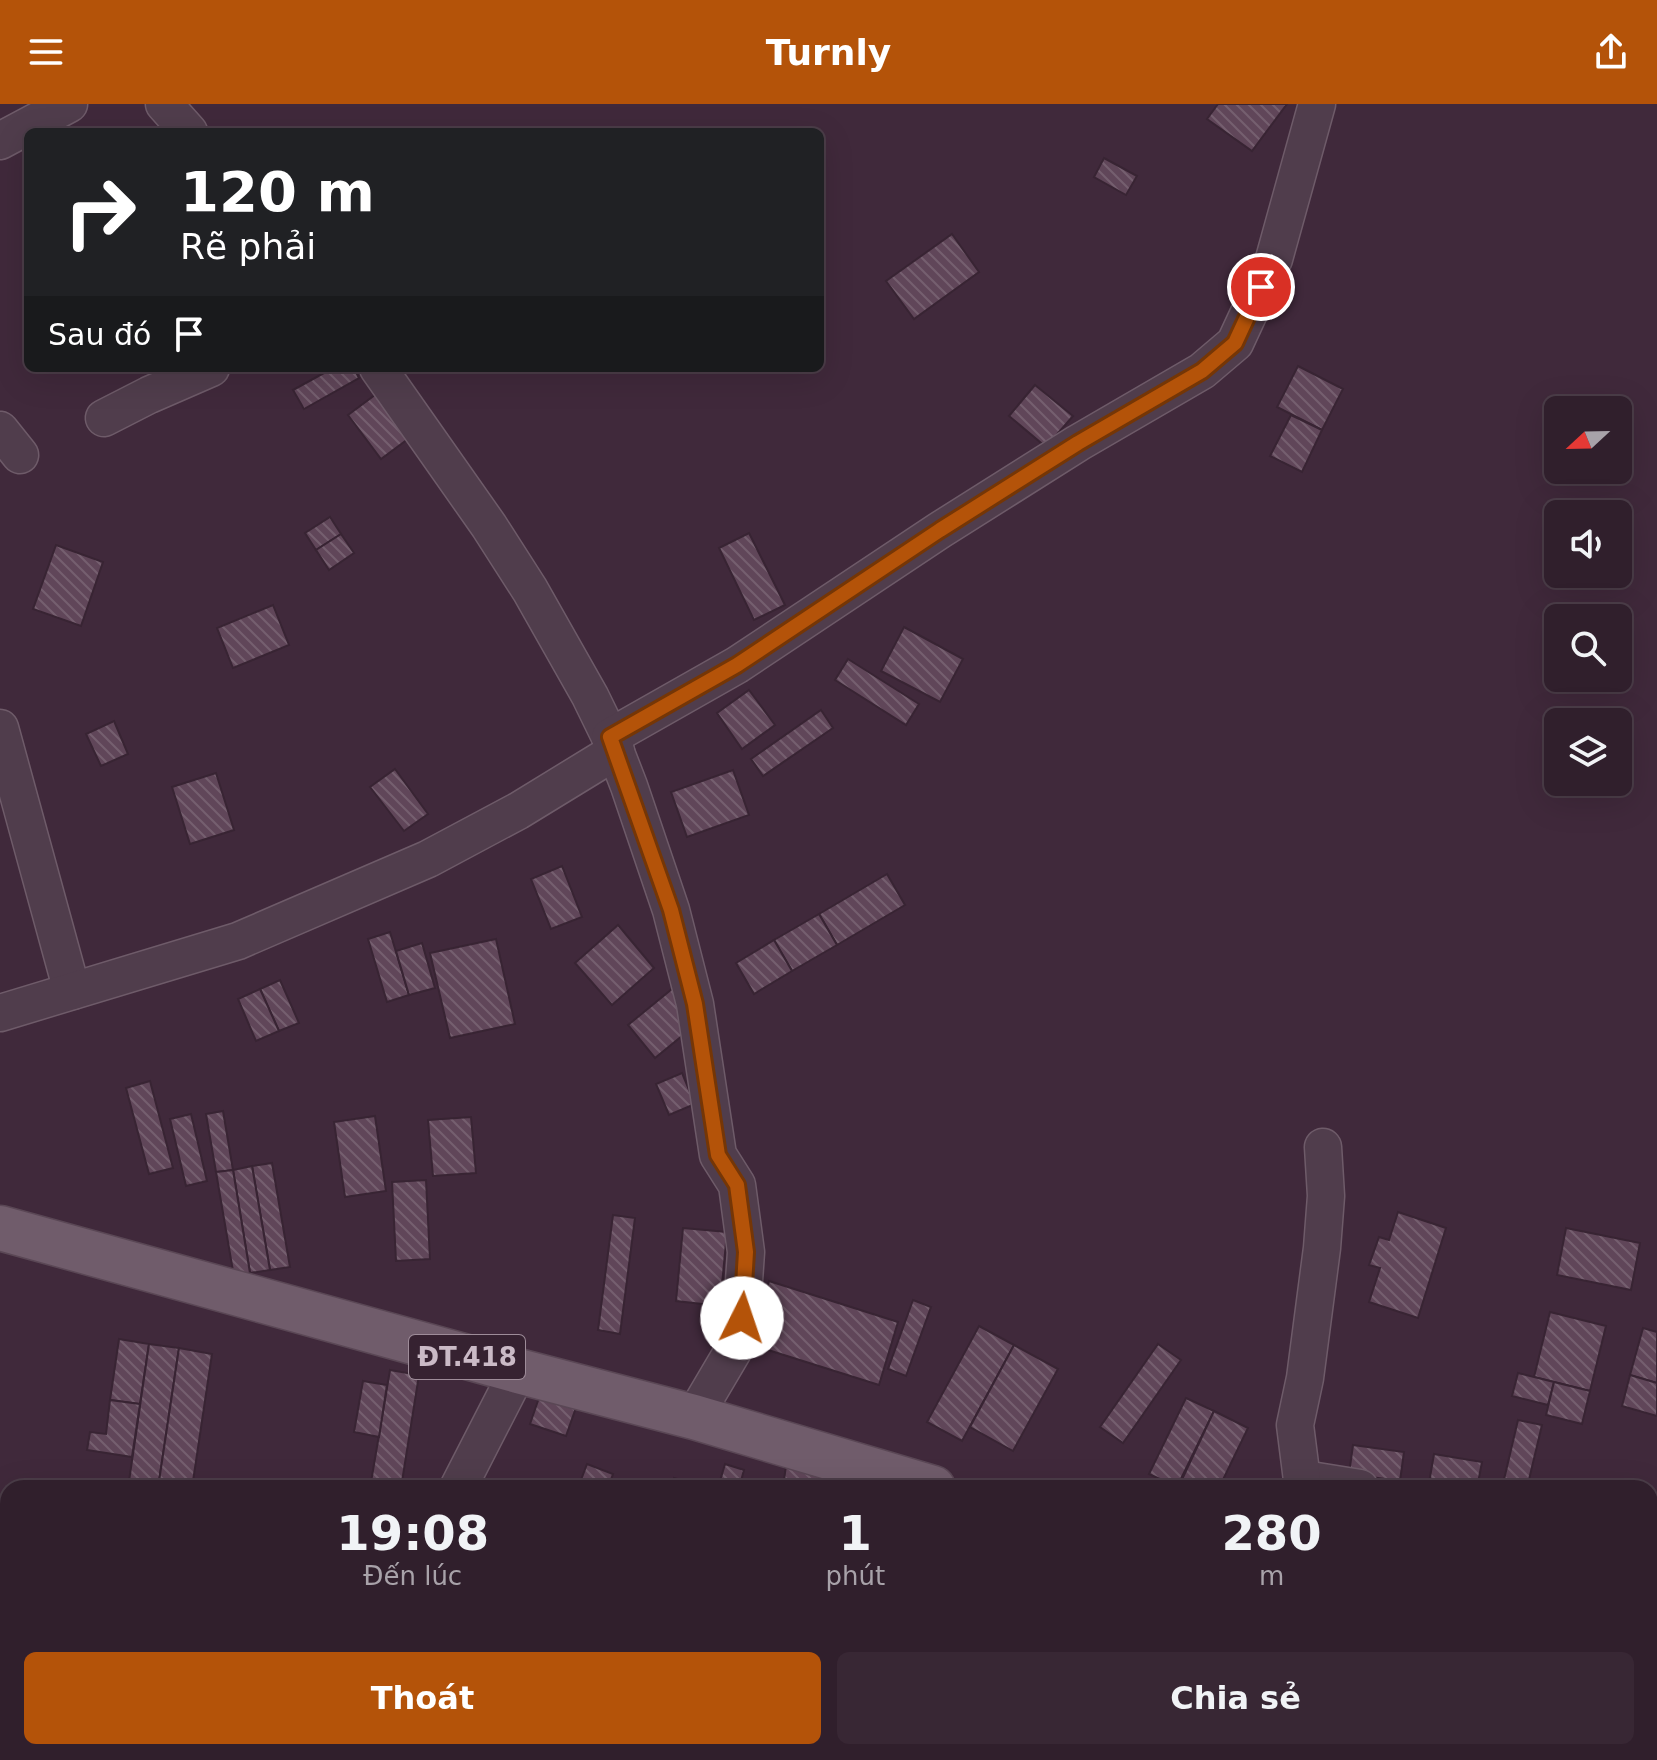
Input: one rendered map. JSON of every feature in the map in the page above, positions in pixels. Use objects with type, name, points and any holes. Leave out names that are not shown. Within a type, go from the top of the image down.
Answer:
[{"type":"main road","name":"ĐT.418","points":[[0,1228],[694,1417],[900,1480]]},
{"type":"street","points":[[24,128],[69,104]]},
{"type":"street","points":[[164,104],[185,128]]},
{"type":"street","points":[[0,1013],[238,941],[428,859],[518,811],[613,744],[940,530],[1078,443],[1202,371],[1235,343],[1274,259],[1317,104]]},
{"type":"street","points":[[0,141],[24,128]]},
{"type":"street","points":[[104,418],[202,372]]},
{"type":"street","points":[[381,372],[449,467],[530,590],[613,744],[661,875],[695,1004],[718,1155],[737,1185],[746,1252],[740,1339],[694,1417]]},
{"type":"street","points":[[0,728],[72,991]]},
{"type":"street","points":[[1303,1480],[1295,1425],[1305,1378],[1322,1248],[1326,1196],[1323,1147]]},
{"type":"street","points":[[462,1480],[518,1371]]},
{"type":"building","points":[[1218,104],[1287,104],[1252,151],[1207,119]]},
{"type":"building","points":[[1104,158],[1137,176],[1126,195],[1094,177]]},
{"type":"building","points":[[952,234],[979,272],[914,319],[886,281]]},
{"type":"building","points":[[1298,366],[1343,389],[1322,430],[1277,407]]},
{"type":"building","points":[[326,372],[356,372],[359,378],[304,409],[293,390]]},
{"type":"building","points":[[1035,385],[1073,416],[1046,447],[1009,416]]},
{"type":"building","points":[[379,392],[412,436],[381,459],[348,415]]},
{"type":"building","points":[[1291,415],[1322,430],[1302,472],[1270,456]]},
{"type":"building","points":[[330,517],[341,534],[316,550],[305,533]]},
{"type":"building","points":[[749,533],[785,605],[754,620],[719,548]]},
{"type":"building","points":[[341,534],[354,553],[329,570],[316,550]]},
{"type":"building","points":[[56,545],[103,562],[81,626],[33,609]]},
{"type":"building","points":[[273,605],[289,645],[233,668],[217,628]]},
{"type":"building","points":[[904,627],[963,659],[940,702],[881,671]]},
{"type":"building","points":[[848,659],[919,704],[906,725],[835,680]]},
{"type":"building","points":[[749,690],[775,725],[742,749],[717,713]]},
{"type":"building","points":[[821,710],[833,728],[763,776],[751,759]]},
{"type":"building","points":[[114,721],[128,754],[101,766],[86,734]]},
{"type":"building","points":[[395,769],[428,814],[404,831],[370,787]]},
{"type":"building","points":[[733,770],[749,815],[687,837],[671,792]]},
{"type":"building","points":[[216,773],[234,830],[190,844],[172,787]]},
{"type":"building","points":[[562,866],[582,917],[551,929],[531,879]]},
{"type":"building","points":[[887,874],[905,905],[837,945],[819,914]]},
{"type":"building","points":[[819,914],[837,945],[792,971],[774,940]]},
{"type":"building","points":[[618,925],[654,968],[612,1005],[575,963]]},
{"type":"building","points":[[390,932],[409,995],[387,1002],[368,939]]},
{"type":"building","points":[[496,939],[515,1024],[450,1038],[430,953]]},
{"type":"building","points":[[774,940],[792,971],[754,994],[736,963]]},
{"type":"building","points":[[422,943],[435,988],[409,995],[396,951]]},
{"type":"building","points":[[280,980],[299,1023],[279,1031],[260,989]]},
{"type":"building","points":[[260,989],[279,1031],[256,1041],[238,999]]},
{"type":"building","points":[[672,989],[699,1022],[655,1058],[628,1025]]},
{"type":"building","points":[[682,1073],[695,1104],[669,1115],[656,1084]]},
{"type":"building","points":[[150,1081],[173,1168],[149,1174],[126,1088]]},
{"type":"building","points":[[223,1111],[233,1170],[216,1172],[206,1114]]},
{"type":"building","points":[[191,1114],[207,1181],[186,1186],[170,1119]]},
{"type":"building","points":[[375,1116],[386,1191],[345,1197],[334,1122]]},
{"type":"building","points":[[471,1117],[476,1173],[433,1176],[428,1120]]},
{"type":"building","points":[[272,1163],[290,1267],[270,1270],[252,1166]]},
{"type":"building","points":[[252,1166],[270,1270],[250,1273],[233,1170]]},
{"type":"building","points":[[233,1170],[250,1273],[234,1277],[216,1172]]},
{"type":"building","points":[[426,1180],[430,1259],[396,1261],[392,1182]]},
{"type":"building","points":[[1398,1212],[1446,1228],[1418,1318],[1369,1302],[1380,1268],[1369,1265],[1379,1237],[1389,1240]]},
{"type":"building","points":[[613,1215],[635,1218],[620,1334],[598,1330]]},
{"type":"building","points":[[683,1228],[727,1232],[720,1306],[676,1301]]},
{"type":"building","points":[[1566,1228],[1640,1243],[1631,1290],[1557,1275]]},
{"type":"building","points":[[769,1281],[898,1322],[879,1385],[749,1344]]},
{"type":"building","points":[[913,1300],[931,1307],[906,1376],[888,1369]]},
{"type":"building","points":[[1550,1312],[1606,1326],[1590,1391],[1534,1377]]},
{"type":"building","points":[[979,1326],[1014,1345],[962,1441],[927,1422]]},
{"type":"building","points":[[1643,1328],[1657,1332],[1657,1383],[1630,1375]]},
{"type":"building","points":[[119,1339],[149,1344],[140,1404],[110,1400]]},
{"type":"building","points":[[149,1344],[179,1348],[159,1480],[129,1480]]},
{"type":"building","points":[[1158,1344],[1181,1360],[1123,1443],[1100,1427]]},
{"type":"building","points":[[1014,1345],[1058,1369],[1013,1451],[970,1427]]},
{"type":"building","points":[[179,1348],[212,1354],[193,1480],[159,1480]]},
{"type":"building","points":[[390,1370],[419,1375],[402,1480],[371,1480]]},
{"type":"building","points":[[1518,1373],[1554,1382],[1548,1405],[1512,1396]]},
{"type":"building","points":[[1630,1375],[1657,1383],[1657,1416],[1622,1406]]},
{"type":"building","points":[[363,1381],[387,1385],[379,1437],[354,1432]]},
{"type":"building","points":[[1554,1382],[1590,1391],[1582,1424],[1546,1415]]},
{"type":"building","points":[[543,1386],[579,1399],[566,1436],[530,1424]]},
{"type":"building","points":[[1186,1398],[1214,1411],[1180,1480],[1162,1480],[1149,1474]]},
{"type":"building","points":[[110,1400],[140,1404],[132,1457],[87,1450],[90,1432],[106,1434]]},
{"type":"building","points":[[1214,1411],[1248,1428],[1223,1480],[1182,1480]]},
{"type":"building","points":[[1518,1420],[1542,1425],[1529,1480],[1504,1480]]},
{"type":"building","points":[[1353,1445],[1404,1452],[1400,1480],[1349,1474]]},
{"type":"building","points":[[1434,1454],[1482,1462],[1479,1480],[1430,1480]]},
{"type":"building","points":[[587,1464],[613,1474],[611,1480],[581,1480]]},
{"type":"building","points":[[725,1464],[744,1470],[741,1480],[720,1480]]},
{"type":"building","points":[[786,1465],[855,1476],[855,1480],[784,1480]]},
{"type":"route","points":[[742,1318],[746,1252],[737,1185],[718,1155],[695,1004],[671,910],[610,737],[737,665],[940,530],[1078,443],[1202,371],[1235,343],[1261,287]]}]
